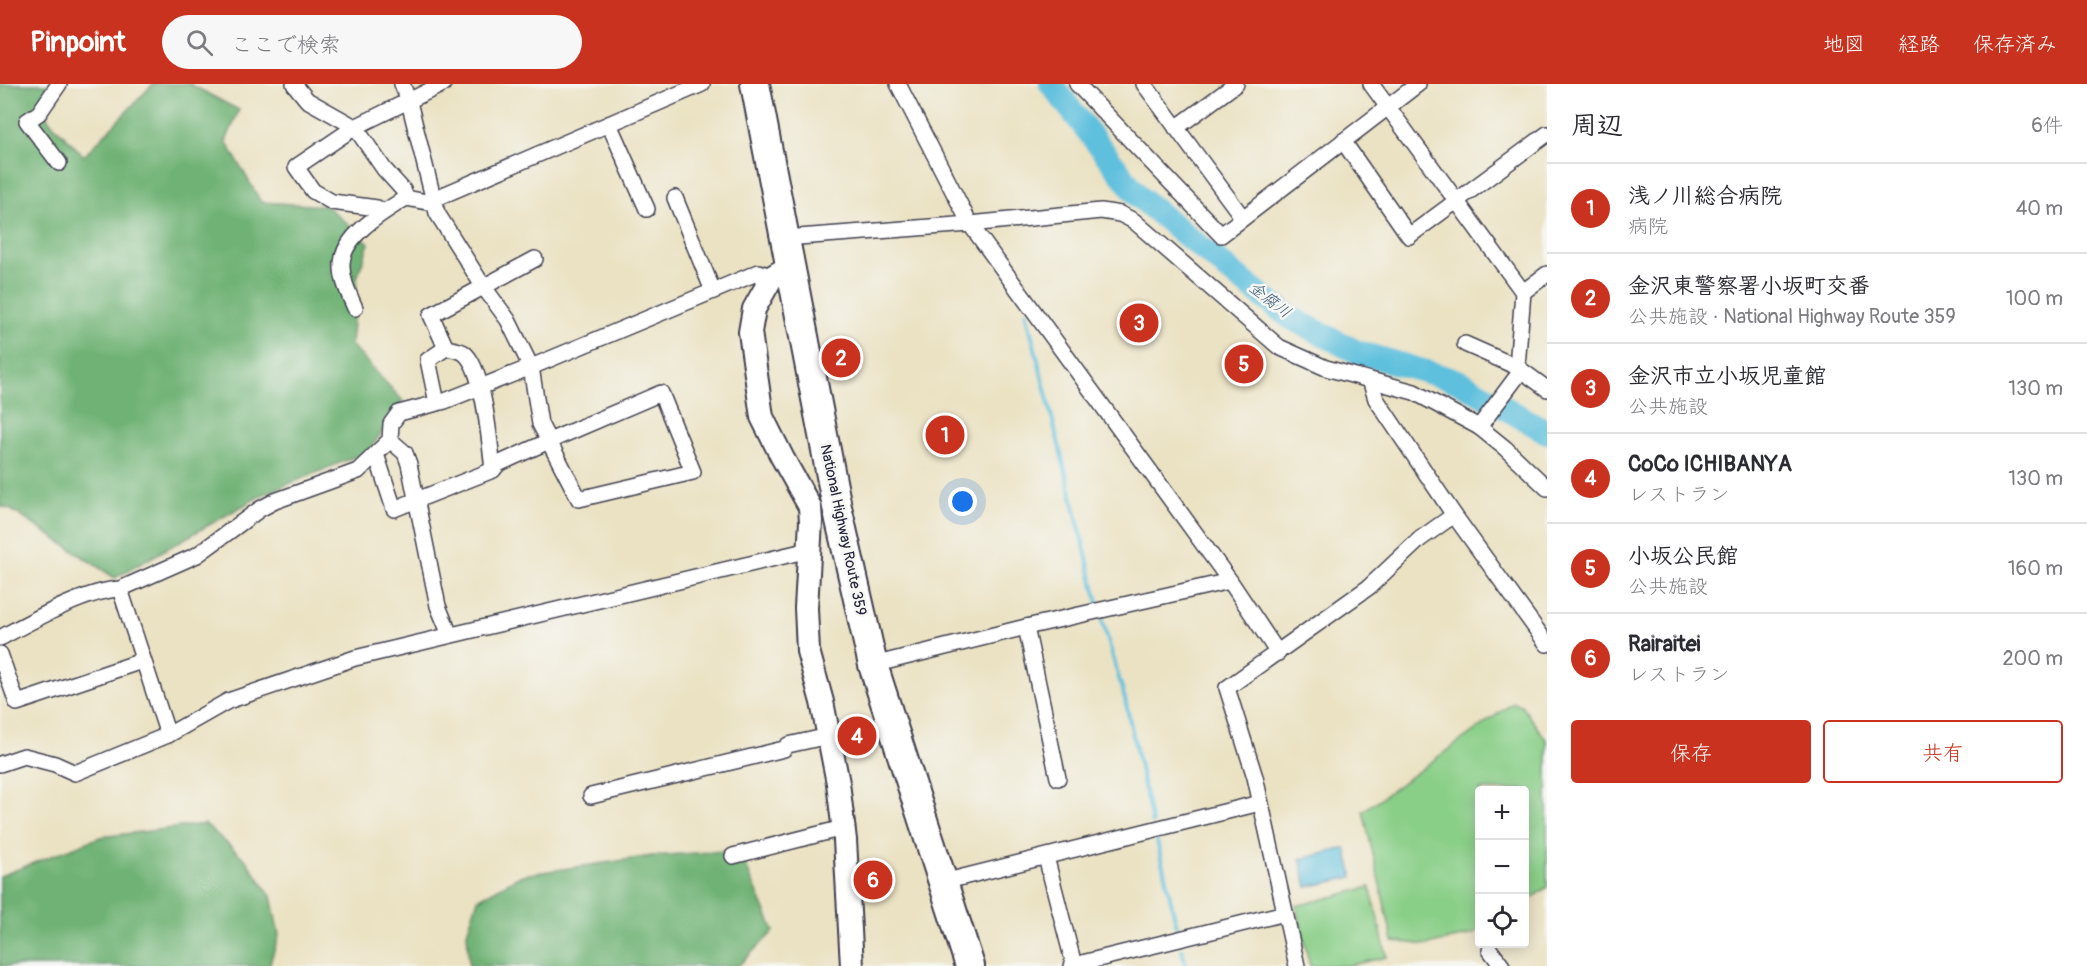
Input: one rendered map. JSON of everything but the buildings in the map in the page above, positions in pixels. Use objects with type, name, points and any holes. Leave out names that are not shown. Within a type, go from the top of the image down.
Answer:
[{"type":"highway","name":"National Highway Route 359","points":[[755,84],[785,238],[781,272],[824,510],[970,966]]},
{"type":"street","points":[[59,84],[39,113],[27,121],[59,163]]},
{"type":"street","points":[[294,84],[307,100],[355,127],[384,169],[403,190],[406,198]]},
{"type":"street","points":[[376,454],[394,509],[494,470],[498,464],[549,441],[661,393],[693,472],[579,499],[549,441],[540,424],[531,367],[508,320],[483,286],[437,213],[409,102],[402,84]]},
{"type":"street","points":[[383,212],[377,208],[332,202],[313,191],[296,166],[355,127],[443,84]]},
{"type":"street","points":[[355,308],[344,282],[342,262],[351,241],[375,217],[406,198],[427,202],[702,84]]},
{"type":"street","points":[[898,84],[970,224],[1230,581],[1278,653]]},
{"type":"street","points":[[1077,84],[1221,235],[1418,84]]},
{"type":"street","points":[[1144,84],[1243,218]]},
{"type":"street","points":[[1176,128],[1236,84]]},
{"type":"street","points":[[1371,84],[1523,292],[1518,372],[1479,427]]},
{"type":"street","points":[[609,124],[647,209]]},
{"type":"street","points":[[1343,141],[1409,236],[1547,134]]},
{"type":"street","points":[[675,198],[713,291]]},
{"type":"street","points":[[785,238],[970,224],[1101,211],[1120,214],[1134,221],[1279,347],[1326,368],[1414,392],[1479,427],[1547,488]]},
{"type":"street","points":[[446,348],[431,315],[535,259]]},
{"type":"street","points":[[0,638],[39,617],[107,589],[120,589],[197,555],[260,509],[275,501],[358,471],[390,440],[391,424],[399,413],[437,403],[531,367],[759,272],[781,272]]},
{"type":"street","points":[[781,272],[754,309],[750,332],[762,417],[810,507],[824,510],[809,550],[806,608],[808,651],[838,783],[852,966]]},
{"type":"street","points":[[1523,292],[1547,274]]},
{"type":"street","points":[[1466,344],[1547,388]]},
{"type":"street","points":[[437,403],[428,360],[446,348],[465,353],[476,371],[481,386],[494,470]]},
{"type":"street","points":[[1370,380],[1376,399],[1454,515],[1547,644]]},
{"type":"street","points":[[390,440],[405,453],[438,606],[450,635]]},
{"type":"street","points":[[1297,966],[1255,777],[1227,688],[1369,587],[1420,539],[1454,515]]},
{"type":"street","points":[[0,765],[24,756],[55,764],[75,773],[168,735],[228,701],[355,658],[809,550]]},
{"type":"street","points":[[873,664],[1230,581]]},
{"type":"street","points":[[120,589],[168,735]]},
{"type":"street","points":[[1026,627],[1058,778]]},
{"type":"street","points":[[0,654],[17,703],[136,663],[142,657]]},
{"type":"street","points":[[591,796],[829,736]]},
{"type":"street","points":[[943,882],[1260,803]]},
{"type":"street","points":[[733,856],[843,828]]},
{"type":"street","points":[[1046,857],[1073,966],[1285,913]]},
{"type":"street","points":[[1490,950],[1502,966]]},
{"type":"green space","points":[[0,84],[53,84],[40,103],[49,120],[84,156],[153,84],[190,84],[239,110],[226,141],[261,202],[327,206],[369,243],[357,278],[351,345],[403,401],[369,451],[262,495],[115,578],[10,509],[0,506]]},
{"type":"green space","points":[[1513,703],[1521,705],[1547,741],[1547,887],[1529,900],[1529,786],[1475,786],[1475,933],[1428,945],[1393,941],[1363,811]]},
{"type":"green space","points":[[205,824],[246,860],[271,896],[279,935],[269,966],[0,966],[0,876],[100,837]]},
{"type":"green space","points":[[739,850],[774,931],[738,966],[469,966],[467,932],[478,899],[522,875],[652,856]]},
{"type":"green space","points":[[1370,887],[1387,957],[1347,966],[1310,966],[1296,906]]},
{"type":"water","points":[[1346,848],[1353,877],[1307,887],[1300,859]]},
{"type":"waterway","name":"金腐川","points":[[1051,84],[1139,197],[1291,318],[1357,352],[1458,381],[1547,432]]},
{"type":"waterway","points":[[1026,312],[1099,607]]},
{"type":"waterway","points":[[1101,616],[1125,699],[1152,823]]},
{"type":"waterway","points":[[1157,841],[1177,927]]},
{"type":"waterway","points":[[1182,950],[1186,966]]},
{"type":"place","name":"金沢市立小坂児童館","points":[[1139,323]]},
{"type":"place","name":"金沢東警察署小坂町交番","points":[[841,358]]},
{"type":"place","name":"小坂公民館","points":[[1244,364]]},
{"type":"place","name":"浅ノ川総合病院","points":[[945,435]]},
{"type":"place","name":"CoCo ICHIBANYA","points":[[857,736]]},
{"type":"place","name":"Rairaitei","points":[[873,880]]}]
